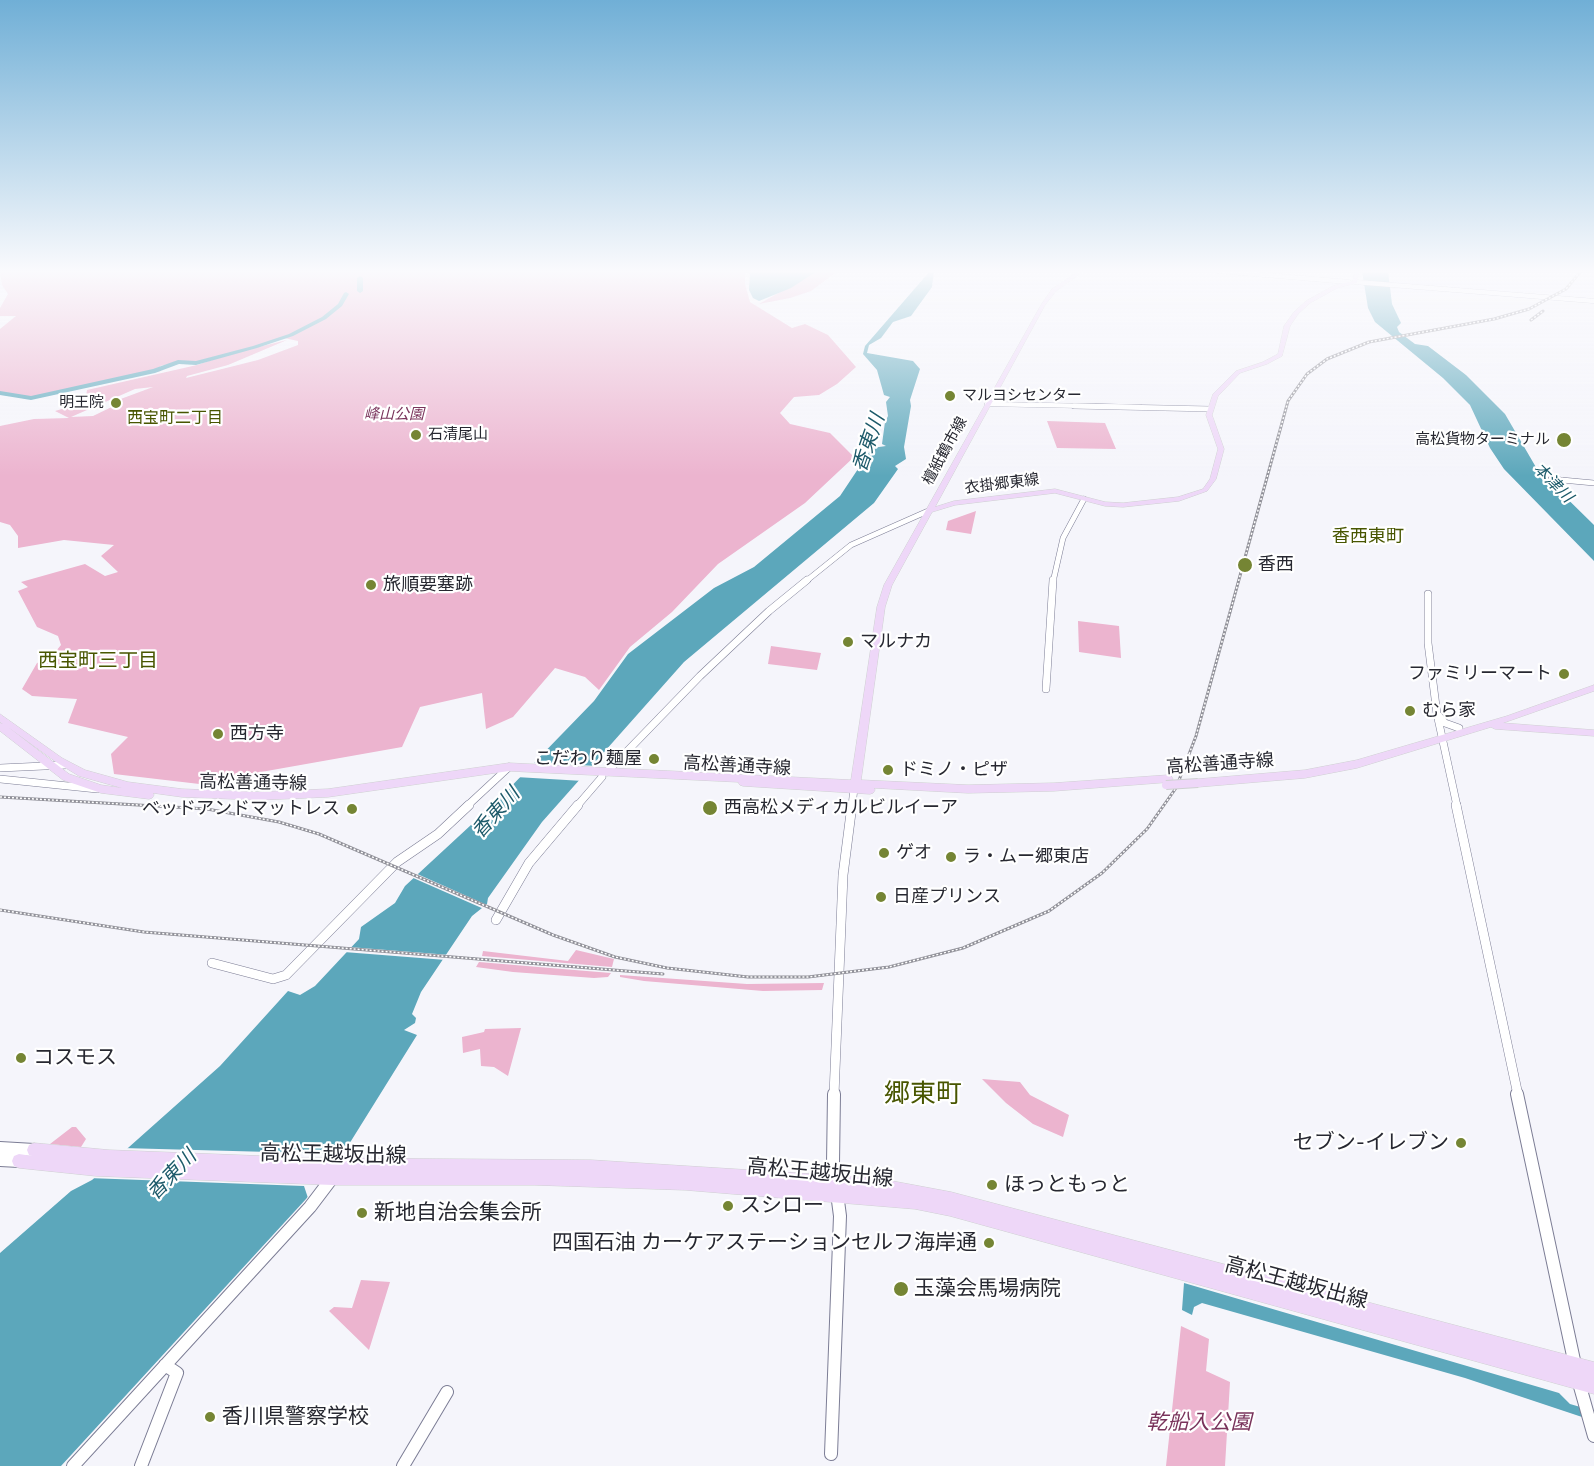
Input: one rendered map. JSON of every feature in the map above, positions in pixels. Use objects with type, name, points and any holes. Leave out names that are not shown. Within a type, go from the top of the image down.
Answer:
[{"type":"main road","name":"檀紙鶴市線","points":[[927,511],[1024,339]]},
{"type":"main road","points":[[1210,409],[1215,395],[1234,374],[1280,355],[1284,339]]},
{"type":"main road","name":"衣掛郷東線","points":[[927,511],[954,503],[1055,491],[1112,505],[1141,504],[1186,497],[1205,490],[1213,479],[1221,449],[1210,419],[1210,409]]},
{"type":"main road","points":[[855,785],[884,592],[927,511]]},
{"type":"main road","name":"高松善通寺線","points":[[1458,731],[1472,723],[1509,722],[1531,710],[1594,688]]},
{"type":"main road","name":"高松善通寺線","points":[[0,717],[66,765],[108,781],[148,789],[269,796],[353,791],[509,769],[855,785],[987,794],[1199,780],[1326,767],[1394,750],[1442,733],[1488,725]]},
{"type":"main road","points":[[1488,725],[1509,722],[1594,733]]},
{"type":"main road","name":"高松善通寺線","points":[[1472,723],[1488,725]]},
{"type":"main road","name":"高松善通寺線","points":[[0,726],[66,777],[101,789],[170,797],[300,801],[352,796],[509,769]]},
{"type":"main road","name":"高松王越坂出線","points":[[34,1150],[334,1171]]},
{"type":"main road","name":"高松王越坂出線","points":[[19,1161],[96,1169],[334,1171],[906,1189],[1594,1370]]},
{"type":"main road","name":"高松王越坂出線","points":[[837,1187],[950,1209],[1587,1384]]},
{"type":"street","points":[[987,404],[1210,409]]},
{"type":"street","points":[[1551,479],[1594,483]]},
{"type":"street","points":[[1046,688],[1053,582],[1063,538],[1084,499]]},
{"type":"street","points":[[496,920],[529,863],[603,774],[700,676],[769,611],[851,545],[927,511]]},
{"type":"street","points":[[1428,594],[1428,651],[1437,714],[1575,1365],[1587,1384],[1586,1408],[1592,1430]]},
{"type":"street","points":[[1437,714],[1445,723],[1458,731]]},
{"type":"street","points":[[16,766],[36,753]]},
{"type":"street","points":[[0,768],[66,765]]},
{"type":"street","points":[[212,963],[273,979],[286,975],[397,862],[438,834],[509,769]]},
{"type":"street","points":[[0,779],[101,789]]},
{"type":"street","points":[[831,1454],[840,1239],[834,1108],[840,916],[845,843],[855,785]]},
{"type":"street","points":[[0,1148],[34,1150]]},
{"type":"street","points":[[0,1160],[19,1161]]},
{"type":"street","points":[[73,1466],[165,1365],[334,1171]]},
{"type":"street","points":[[141,1466],[177,1373],[165,1365]]},
{"type":"street","points":[[403,1466],[447,1392]]},
{"type":"green space","name":"峰山公園","points":[[0,339],[279,339],[222,356],[287,340],[228,365],[186,378],[258,360],[298,345],[298,341],[291,339],[832,339],[856,367],[837,384],[819,395],[794,397],[780,413],[790,424],[830,433],[854,457],[805,503],[718,564],[672,612],[630,647],[599,690],[585,677],[555,668],[513,717],[486,729],[482,693],[420,707],[402,747],[261,772],[225,787],[114,774],[111,754],[128,737],[68,723],[77,699],[32,696],[22,689],[37,663],[51,657],[61,645],[58,636],[37,627],[18,591],[28,587],[21,582],[85,564],[105,576],[118,572],[101,556],[114,545],[64,540],[18,548],[18,536],[10,525],[0,522],[0,426],[34,419],[69,418],[55,411],[85,402],[87,390],[197,365],[218,358],[193,364],[178,362],[160,366],[161,371],[28,399],[0,394]],"holes":[[[153,387],[118,400],[122,402],[93,416],[71,417],[135,389]]]},
{"type":"green space","points":[[1047,421],[1105,423],[1116,449],[1057,448]]},
{"type":"green space","points":[[976,511],[971,534],[946,530],[948,521]]},
{"type":"green space","points":[[1078,621],[1119,626],[1121,658],[1079,652]]},
{"type":"green space","points":[[771,646],[821,653],[817,670],[768,664]]},
{"type":"green space","points":[[576,950],[614,959],[612,967],[482,956],[483,951],[568,961]]},
{"type":"green space","points":[[479,962],[611,973],[608,977],[594,978],[513,972],[476,967]]},
{"type":"green space","points":[[620,975],[747,984],[824,983],[822,990],[763,991],[644,981],[620,977]]},
{"type":"green space","points":[[521,1028],[508,1076],[494,1067],[481,1066],[480,1049],[463,1053],[462,1037],[484,1032],[485,1029]]},
{"type":"green space","points":[[982,1079],[1020,1082],[1030,1095],[1069,1115],[1063,1137],[1033,1124],[1006,1103]]},
{"type":"green space","points":[[72,1127],[76,1127],[86,1139],[81,1147],[50,1144]]},
{"type":"green space","points":[[361,1280],[390,1282],[369,1350],[329,1311],[334,1307],[352,1308]]},
{"type":"green space","name":"乾船入公園","points":[[1181,1326],[1209,1339],[1206,1371],[1230,1382],[1225,1466],[1166,1466]]},
{"type":"water","name":"香東川","points":[[871,339],[879,339],[869,345],[867,353],[913,361],[920,369],[910,400],[904,447],[906,459],[895,466],[898,469],[874,503],[684,662],[542,822],[488,898],[487,904],[472,916],[421,992],[412,1014],[416,1018],[415,1023],[404,1030],[417,1035],[351,1141],[306,1199],[61,1466],[0,1466],[0,1253],[71,1191],[92,1180],[220,1066],[288,991],[300,995],[315,986],[359,939],[361,927],[395,903],[405,886],[498,800],[594,701],[628,654],[714,588],[754,567],[840,496],[872,448],[886,446],[882,444],[888,416],[886,402],[890,397],[884,395],[877,370],[863,354],[865,346]]},
{"type":"water","points":[[1396,339],[1409,339],[1415,344],[1428,346],[1466,375],[1505,414],[1537,469],[1594,525],[1594,561],[1504,469],[1490,448],[1470,405],[1443,378]]},
{"type":"water","points":[[1184,1283],[1559,1393],[1570,1404],[1594,1411],[1594,1421],[1465,1378],[1202,1303],[1194,1307],[1192,1315],[1182,1310]]},
{"type":"pier","points":[[530,762],[596,766],[583,781],[516,777]]},
{"type":"pier","points":[[415,873],[487,905],[484,909],[411,877]]},
{"type":"pier","points":[[349,947],[450,955],[446,960],[344,952]]},
{"type":"pier","points":[[122,1148],[344,1154],[309,1201],[304,1186],[88,1178]]},
{"type":"waterway","points":[[0,393],[31,398],[155,371],[178,362],[196,363],[278,339]]},
{"type":"railway","points":[[0,797],[207,809],[279,822],[319,834],[553,935],[615,957],[667,968],[748,977],[808,977],[889,967],[963,948],[1049,911],[1102,873],[1147,829],[1176,788],[1196,736],[1288,401],[1307,374],[1327,359],[1369,342],[1383,339]]},
{"type":"railway","points":[[0,910],[144,932],[663,974]]},
{"type":"place","name":"マルヨシセンター","points":[[950,396]]},
{"type":"place","name":"明王院","points":[[116,403]]},
{"type":"place","name":"石清尾山","points":[[416,435]]},
{"type":"place","name":"高松貨物ターミナル","points":[[1564,440]]},
{"type":"place","name":"香西","points":[[1245,565]]},
{"type":"place","name":"旅順要塞跡","points":[[371,585]]},
{"type":"place","name":"マルナカ","points":[[848,642]]},
{"type":"place","name":"ファミリーマート","points":[[1564,674]]},
{"type":"place","name":"むら家","points":[[1410,711]]},
{"type":"place","name":"西方寺","points":[[218,734]]},
{"type":"place","name":"こだわり麺屋","points":[[654,759]]},
{"type":"place","name":"ドミノ・ピザ","points":[[888,770]]},
{"type":"place","name":"西高松メディカルビルイーア","points":[[710,808]]},
{"type":"place","name":"ベッドアンドマットレス","points":[[352,809]]},
{"type":"place","name":"ゲオ","points":[[884,853]]},
{"type":"place","name":"ラ・ムー郷東店","points":[[951,857]]},
{"type":"place","name":"日産プリンス","points":[[881,897]]},
{"type":"place","name":"コスモス","points":[[21,1058]]},
{"type":"place","name":"セブン-イレブン","points":[[1461,1143]]},
{"type":"place","name":"ほっともっと","points":[[992,1185]]},
{"type":"place","name":"スシロー","points":[[728,1206]]},
{"type":"place","name":"新地自治会集会所","points":[[362,1213]]},
{"type":"place","name":"四国石油 カーケアステーションセルフ海岸通","points":[[989,1243]]},
{"type":"place","name":"玉藻会馬場病院","points":[[901,1289]]},
{"type":"place","name":"香川県警察学校","points":[[210,1417]]},
{"type":"district","name":"西宝町二丁目","points":[[175,418]]},
{"type":"district","name":"香西東町","points":[[1368,537]]},
{"type":"district","name":"西宝町三丁目","points":[[98,661]]},
{"type":"district","name":"郷東町","points":[[923,1094]]},
{"type":"water label","name":"本津川","points":[[1553,483]]}]
